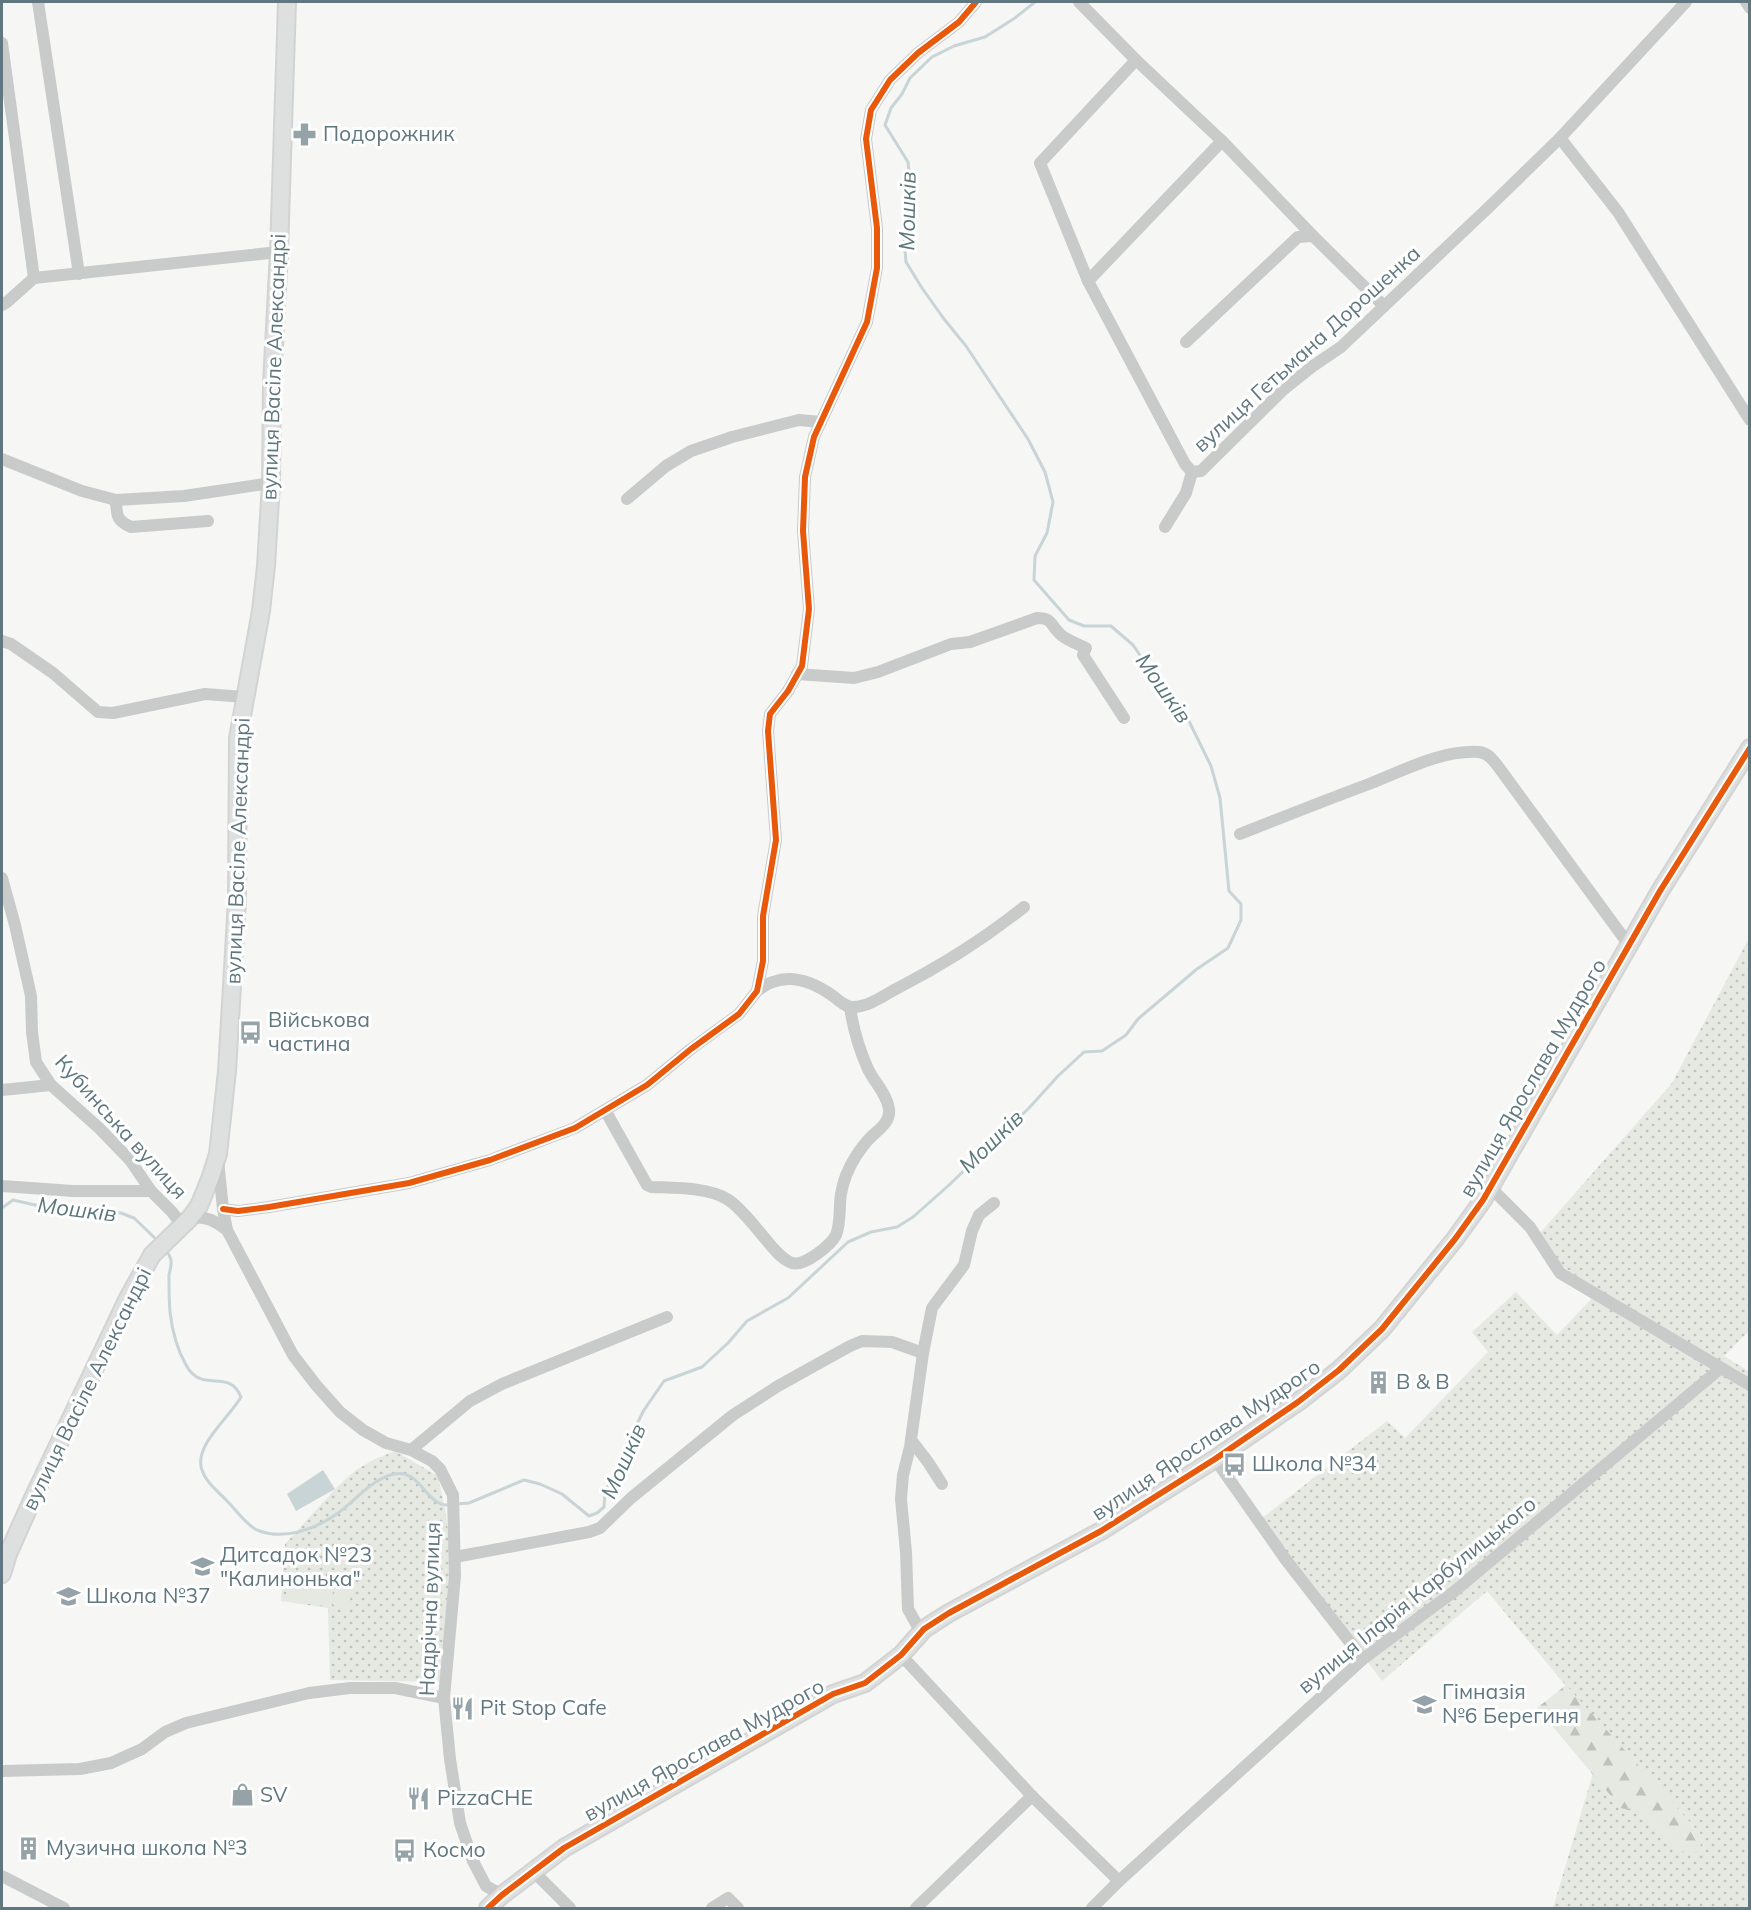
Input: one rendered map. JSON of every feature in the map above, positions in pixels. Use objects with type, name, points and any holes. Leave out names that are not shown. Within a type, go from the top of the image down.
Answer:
[{"type":"main road","name":"вулиця Васіле Александрі","points":[[2,1574],[8,1554],[29,1507],[128,1298],[152,1255],[199,1206],[218,1154],[231,1016],[237,900],[238,738],[261,610],[271,483],[272,384],[279,252],[287,2]]},
{"type":"main road","name":"вулиця Ярослава Мудрого","points":[[488,1908],[502,1894],[564,1848],[833,1694],[865,1683],[901,1655],[924,1629],[990,1590],[1101,1531],[1215,1459],[1339,1370],[1382,1329],[1455,1239],[1490,1188],[1660,891],[1749,748]]},
{"type":"street","points":[[38,2],[79,274]]},
{"type":"street","points":[[757,991],[763,961],[763,916],[776,840],[768,730],[771,714],[788,691],[802,666],[809,609],[803,531],[805,477],[814,437],[867,322],[877,268],[877,228],[866,139],[871,110],[890,80],[918,53],[959,22],[976,2]]},
{"type":"street","points":[[1079,2],[1136,60],[1222,141],[1384,306]]},
{"type":"street","name":"вулиця Гетьмана Дорошенка","points":[[1136,60],[1040,163],[1088,281],[1185,464],[1192,472],[1201,471],[1284,389],[1341,347],[1560,138],[1686,2]]},
{"type":"street","points":[[1746,2],[1749,8]]},
{"type":"street","points":[[2,43],[34,278]]},
{"type":"street","points":[[1560,138],[1618,212],[1749,420]]},
{"type":"street","points":[[1088,281],[1222,141]]},
{"type":"street","points":[[1186,342],[1298,237],[1313,236]]},
{"type":"street","points":[[2,304],[34,278],[279,252]]},
{"type":"street","points":[[627,499],[666,466],[691,452],[732,437],[799,420],[821,423]]},
{"type":"street","points":[[2,459],[82,492],[116,500],[184,496],[271,483]]},
{"type":"street","points":[[1165,527],[1186,493],[1192,472]]},
{"type":"street","points":[[116,500],[117,518],[132,527],[208,521]]},
{"type":"street","points":[[798,674],[854,678],[878,672],[951,644],[970,642],[1037,618],[1045,618],[1060,634],[1086,648],[1083,655],[1124,718]]},
{"type":"street","points":[[2,641],[11,644],[53,674],[98,712],[112,713],[205,694],[245,697]]},
{"type":"street","points":[[1240,834],[1413,764],[1436,758],[1482,752],[1491,757],[1629,945]]},
{"type":"street","name":"Кубинська вулиця","points":[[2,878],[31,996],[36,1062],[51,1085],[99,1128],[130,1160],[151,1191],[186,1222]]},
{"type":"street","points":[[223,1209],[238,1211],[269,1208],[409,1183],[490,1160],[575,1128],[647,1085],[739,1014],[757,991],[773,982],[791,979],[809,983],[850,1007],[874,1001],[915,980],[985,938],[1024,907]]},
{"type":"street","points":[[606,1110],[647,1185],[702,1190],[727,1198],[787,1260],[794,1264],[803,1263],[831,1242],[837,1233],[841,1192],[846,1174],[856,1155],[869,1138],[882,1128],[890,1111],[859,1048],[850,1007]]},
{"type":"street","points":[[2,1090],[51,1085]]},
{"type":"street","name":"Надрічна вулиця","points":[[218,1154],[227,1230],[293,1355],[340,1412],[363,1430],[387,1443],[411,1450],[432,1461],[440,1469],[453,1495],[455,1557],[444,1698],[450,1759],[460,1823],[473,1861],[486,1886],[502,1894]]},
{"type":"street","points":[[2,1187],[73,1191],[151,1191]]},
{"type":"street","points":[[1490,1188],[1530,1227],[1560,1273],[1749,1384]]},
{"type":"street","points":[[924,1629],[917,1625],[908,1609],[901,1499],[922,1353],[932,1308],[964,1265],[972,1231],[979,1215],[994,1203]]},
{"type":"street","points":[[186,1222],[202,1216],[213,1219],[227,1230]]},
{"type":"street","points":[[411,1450],[470,1401],[502,1384],[667,1317]]},
{"type":"street","points":[[455,1557],[600,1528],[631,1498],[733,1415],[778,1386],[862,1341],[892,1342],[922,1353]]},
{"type":"street","name":"вулиця Іларія Карбулицького","points":[[1092,1908],[1363,1659],[1456,1590],[1721,1368]]},
{"type":"street","points":[[911,1440],[942,1484]]},
{"type":"street","points":[[1215,1459],[1286,1560],[1363,1659]]},
{"type":"street","points":[[901,1655],[1032,1796],[1119,1881]]},
{"type":"street","points":[[2,1771],[80,1769],[111,1763],[142,1749],[165,1732],[186,1723],[309,1693],[350,1688],[394,1689],[444,1698]]},
{"type":"street","points":[[916,1908],[1032,1796]]},
{"type":"street","points":[[533,1871],[570,1908]]},
{"type":"street","points":[[2,1876],[64,1908]]},
{"type":"street","points":[[712,1908],[728,1898],[738,1908]]},
{"type":"green space","points":[[1749,938],[1749,1331],[1724,1356],[1750,1372],[1749,1908],[1553,1908],[1593,1773],[1621,1808],[1634,1805],[1680,1851],[1704,1838],[1566,1686],[1487,1591],[1382,1681],[1261,1519],[1387,1421],[1405,1438],[1488,1352],[1472,1332],[1516,1292],[1557,1335],[1598,1292],[1561,1265],[1540,1233],[1672,1083]]},
{"type":"green space","points":[[395,1451],[438,1476],[446,1514],[451,1556],[443,1682],[330,1680],[328,1608],[281,1601],[285,1544],[337,1487],[356,1470]]},
{"type":"green space","points":[[289,1578],[334,1584],[331,1607],[285,1600]]},
{"type":"green space","points":[[336,1582],[352,1585],[349,1608],[333,1605]]},
{"type":"green space","points":[[1566,1685],[1704,1838],[1698,1851],[1692,1853],[1680,1851],[1634,1805],[1628,1810],[1621,1808],[1537,1708]]},
{"type":"shaded area","points":[[323,1470],[335,1489],[296,1511],[287,1494]]},
{"type":"waterway","name":"Мошків","points":[[456,1504],[469,1503],[524,1480],[562,1494],[589,1516],[597,1513],[604,1507],[605,1493],[644,1410],[664,1381],[702,1367],[728,1343],[747,1321],[788,1298],[848,1242],[871,1232],[897,1227],[913,1217],[1029,1108],[1084,1052],[1102,1051],[1126,1035],[1138,1019],[1197,969],[1228,948],[1241,920],[1241,904],[1229,891],[1220,798],[1211,766],[1184,711],[1165,692],[1133,645],[1111,626],[1084,626],[1069,620],[1034,580],[1035,556],[1047,533],[1053,502],[1045,472],[1028,439],[906,262],[904,237],[912,204],[908,162],[885,125],[891,108],[902,94],[910,78],[932,57],[954,46],[985,37],[1035,2]]},
{"type":"waterway","name":"Мошків","points":[[2,1208],[13,1200],[66,1212],[121,1213],[134,1218],[159,1242]]},
{"type":"waterway","name":"Мошків","points":[[165,1249],[171,1262],[169,1275],[171,1319],[175,1339],[186,1365],[192,1374],[200,1378],[230,1384],[236,1388],[241,1397],[207,1442],[201,1461],[206,1479],[249,1524],[267,1533],[299,1532],[329,1519],[379,1480],[394,1474],[411,1477],[434,1500],[450,1505]]},
{"type":"cycle path","points":[[223,1209],[238,1211],[269,1207],[409,1183],[490,1160],[575,1128],[647,1085],[739,1014],[757,991],[763,961],[763,916],[776,840],[768,731],[770,714],[788,691],[802,666],[809,609],[803,531],[805,477],[814,437],[867,322],[877,268],[877,228],[866,139],[871,110],[890,80],[918,53],[959,22],[976,2]]},
{"type":"cycle path","points":[[488,1908],[564,1848],[833,1694],[865,1683],[901,1655],[924,1629],[949,1613],[1101,1531],[1215,1459],[1298,1402],[1339,1370],[1382,1329],[1455,1239],[1483,1200],[1660,891],[1750,748]]},
{"type":"place","name":"Подорожник","points":[[305,134]]},
{"type":"place","name":"Військова частина","points":[[250,1032]]},
{"type":"place","name":"B & B","points":[[1378,1382]]},
{"type":"place","name":"Школа №34","points":[[1234,1464]]},
{"type":"place","name":"Дитсадок №23 \"Калинонька\"","points":[[202,1567]]},
{"type":"place","name":"Школа №37","points":[[68,1596]]},
{"type":"place","name":"Гімназія №6 Берегиня","points":[[1424,1704]]},
{"type":"place","name":"Pit Stop Cafe","points":[[462,1708]]},
{"type":"place","name":"SV","points":[[242,1795]]},
{"type":"place","name":"PizzaCHE","points":[[419,1798]]},
{"type":"place","name":"Музична школа №3","points":[[28,1848]]},
{"type":"place","name":"Космо","points":[[405,1850]]}]
